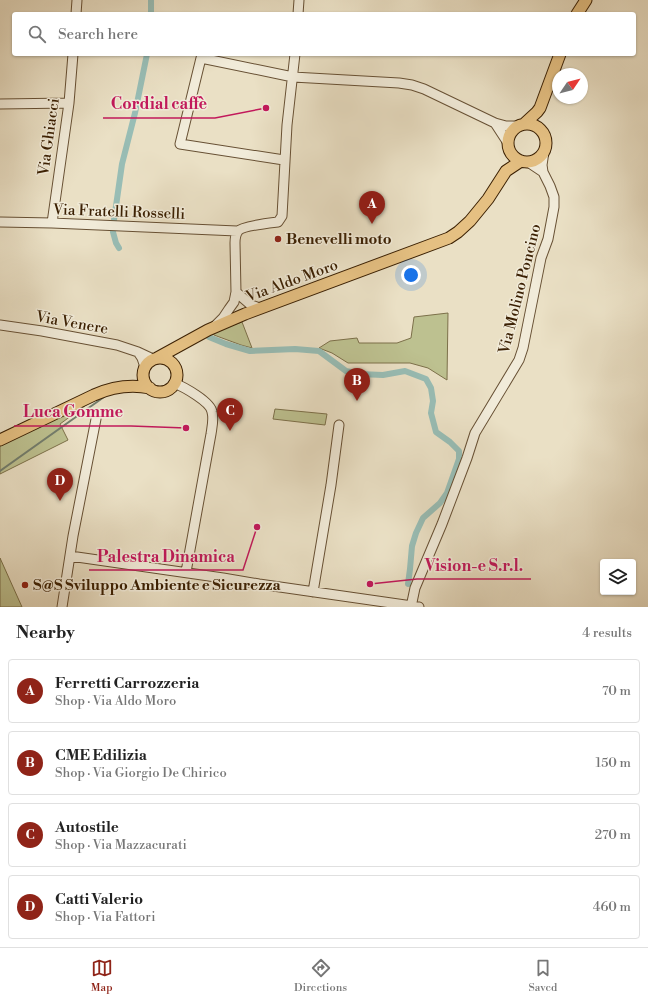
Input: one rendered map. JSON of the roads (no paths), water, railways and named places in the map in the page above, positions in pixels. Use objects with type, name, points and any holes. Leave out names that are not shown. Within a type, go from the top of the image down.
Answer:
[{"type":"main road","points":[[579,12],[586,0]]},
{"type":"main road","points":[[521,125],[531,124],[541,130],[546,138],[546,148],[537,159],[525,162],[515,158],[508,146],[509,138],[514,129],[521,125],[540,108],[559,56]]},
{"type":"main road","points":[[540,108],[541,130]]},
{"type":"main road","name":"Via Aldo Moro","points":[[120,387],[136,377],[150,363],[211,328],[260,308],[449,238],[470,221],[488,199],[506,171],[508,146]]},
{"type":"main road","name":"Via Aldo Moro","points":[[506,171],[525,162]]},
{"type":"main road","points":[[172,362],[173,354],[177,347]]},
{"type":"main road","points":[[162,358],[172,362],[177,372],[171,388],[160,392],[155,391],[146,384],[143,379],[150,363],[162,358]]},
{"type":"main road","name":"Via Aldo Moro","points":[[0,440],[108,389],[139,386],[150,388]]},
{"type":"street","points":[[76,12],[77,0]]},
{"type":"street","points":[[298,12],[299,0]]},
{"type":"street","name":"Via Ghiacci","points":[[52,223],[69,103],[73,56]]},
{"type":"street","points":[[295,56],[293,76],[288,119],[284,160],[180,144],[201,58],[293,76],[412,85],[431,92],[494,123],[506,126],[521,125]]},
{"type":"street","points":[[0,104],[69,103]]},
{"type":"street","points":[[494,123],[508,146]]},
{"type":"street","name":"Via Molino Poncino","points":[[414,606],[415,588],[468,458],[475,433],[519,360],[523,348],[541,258],[548,240],[554,207],[554,197],[543,172],[542,165],[544,152]]},
{"type":"street","name":"Via Fratelli Rosselli","points":[[0,222],[237,231],[242,228],[278,222],[282,216],[284,160]]},
{"type":"street","points":[[525,162],[543,172]]},
{"type":"street","points":[[211,328],[223,318],[234,302],[236,292],[235,236],[237,231]]},
{"type":"street","points":[[236,292],[251,304],[260,308]]},
{"type":"street","name":"Via Venere","points":[[0,325],[117,345],[138,352],[150,363]]},
{"type":"street","points":[[174,383],[183,387],[209,405],[212,411],[213,420],[186,572]]},
{"type":"street","points":[[62,607],[73,536],[96,419]]},
{"type":"street","points":[[314,592],[339,425]]},
{"type":"street","points":[[70,556],[414,606]]},
{"type":"waterway","points":[[151,0],[151,12]]},
{"type":"waterway","points":[[119,248],[113,232],[122,164],[135,113],[147,56]]},
{"type":"waterway","points":[[209,337],[250,351],[295,349],[319,351],[346,371],[359,374],[383,375],[405,371],[426,379],[431,388],[433,401],[431,413],[436,432],[450,442],[459,451],[459,459],[447,493],[440,503],[423,518],[416,533],[412,546],[408,584]]},
{"type":"waterway","points":[[0,471],[104,397]]},
{"type":"place","name":"Cordial caffè","points":[[266,108]]},
{"type":"place","name":"Ferretti Carrozzeria","points":[[372,224]]},
{"type":"place","name":"Benevelli moto","points":[[278,239]]},
{"type":"place","name":"CME Edilizia","points":[[357,401]]},
{"type":"place","name":"Luca Gomme","points":[[186,428]]},
{"type":"place","name":"Autostile","points":[[230,431]]},
{"type":"place","name":"Catti Valerio","points":[[60,501]]},
{"type":"place","name":"Palestra Dinamica","points":[[257,527]]},
{"type":"place","name":"Vision-e S.r.l.","points":[[370,584]]},
{"type":"place","name":"S@S Sviluppo Ambiente e Sicurezza","points":[[25,585]]}]
